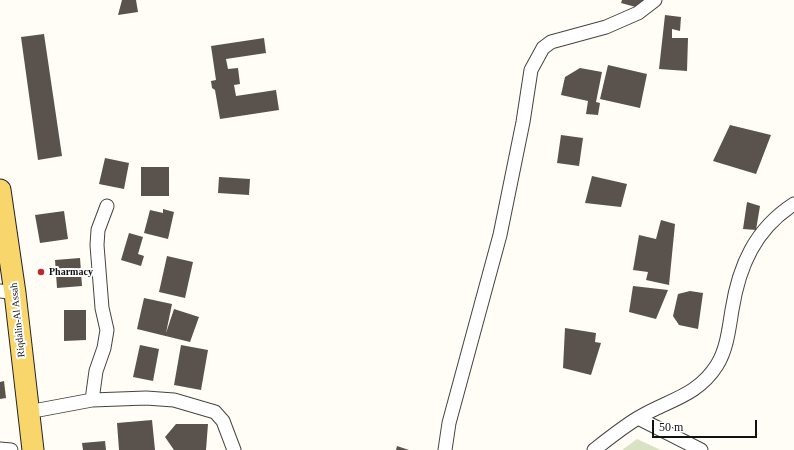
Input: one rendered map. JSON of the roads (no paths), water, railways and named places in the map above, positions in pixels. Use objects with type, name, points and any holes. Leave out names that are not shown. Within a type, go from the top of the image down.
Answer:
[{"type":"main road","name":"Riqdalin-Al Assah","points":[[0,190],[8,292],[33,450]]},
{"type":"street","points":[[445,450],[449,423],[500,235],[523,122],[531,70],[543,48],[551,42],[606,26],[638,12],[655,0]]},
{"type":"street","points":[[594,450],[638,418],[696,390],[707,379],[718,365],[724,351],[737,288],[752,245],[764,228],[794,204]]},
{"type":"street","points":[[92,400],[96,371],[104,348],[107,330],[102,308],[97,245],[98,230],[107,206]]},
{"type":"street","points":[[28,412],[92,400],[146,398],[174,400],[215,412],[223,421],[234,450]]},
{"type":"street","points":[[638,418],[701,450]]},
{"type":"street","points":[[0,449],[11,450]]},
{"type":"place","name":"Pharmacy","points":[[41,272]]}]
